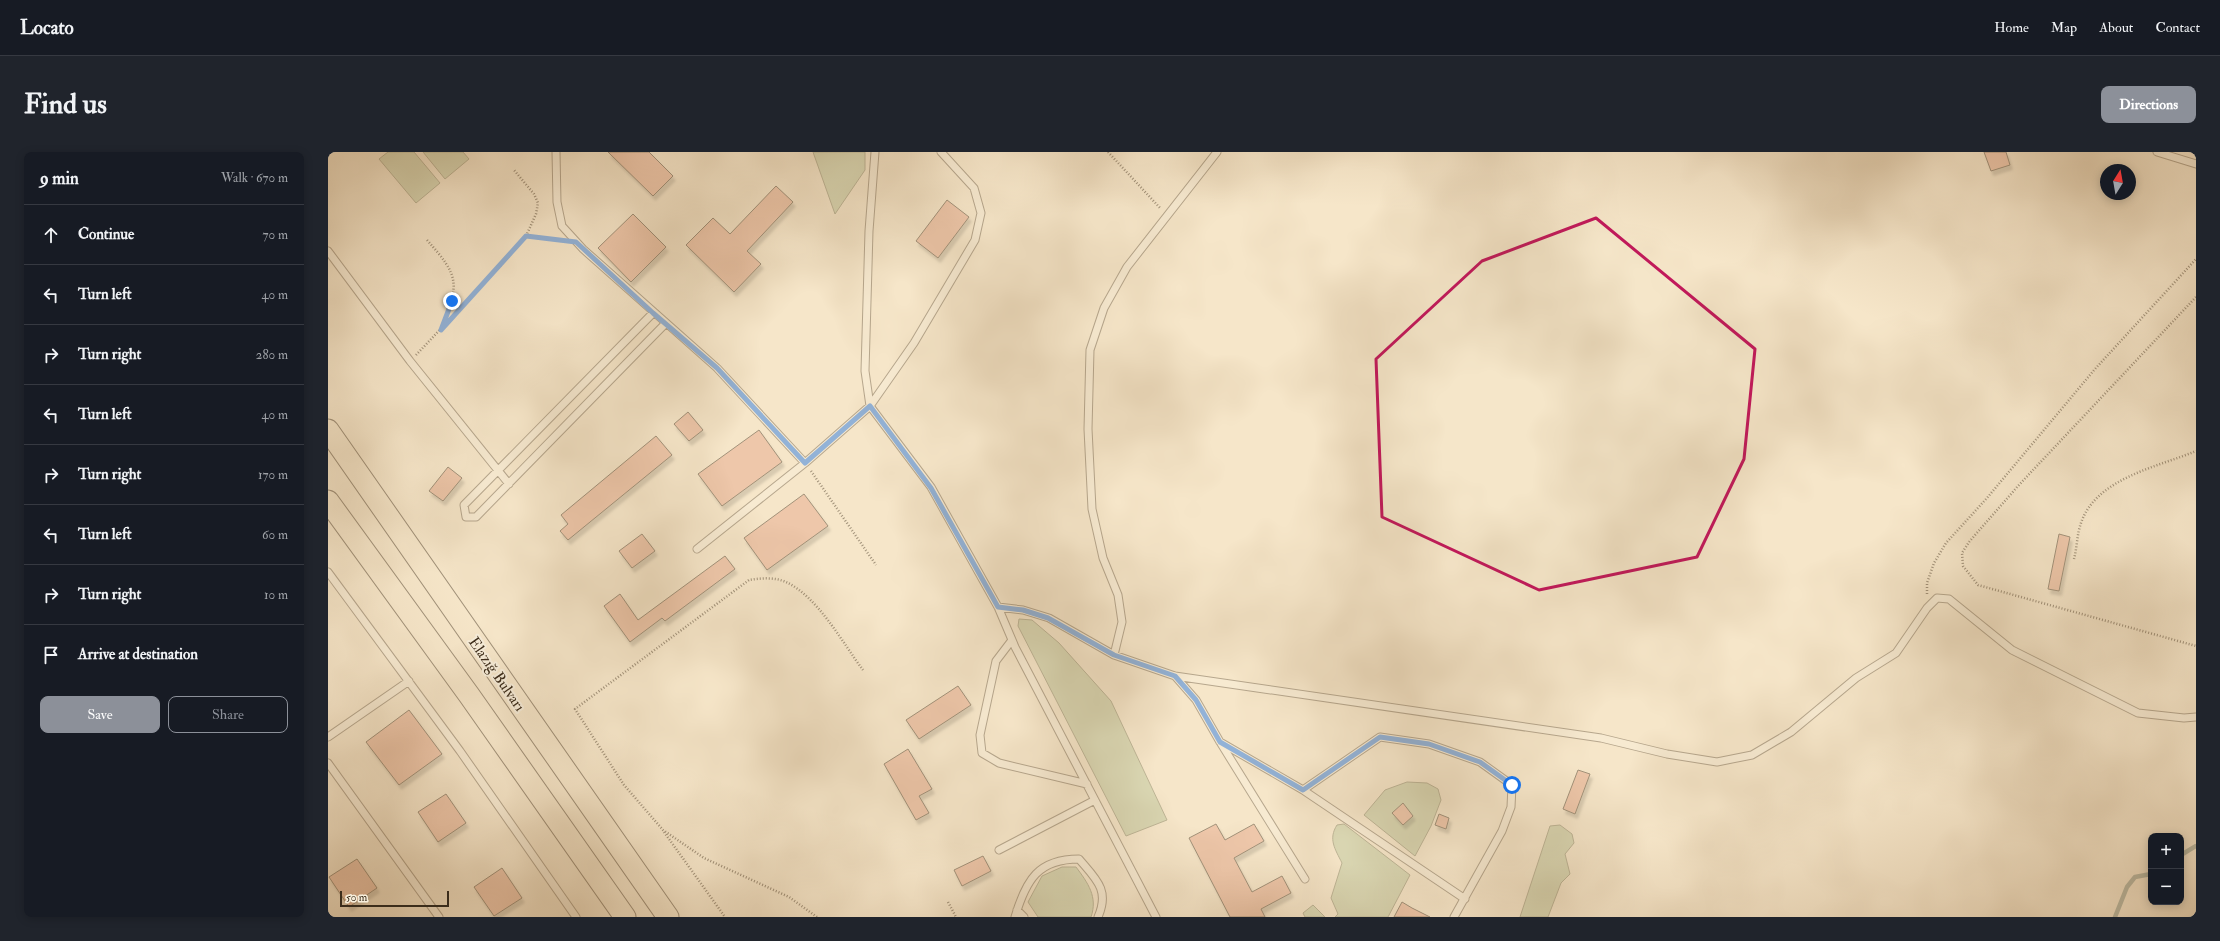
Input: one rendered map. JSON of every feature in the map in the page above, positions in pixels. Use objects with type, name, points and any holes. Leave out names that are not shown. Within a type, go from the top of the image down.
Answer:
[{"type":"main road","name":"Elazığ Bulvarı","points":[[328,430],[668,917]]},
{"type":"main road","points":[[328,501],[469,695],[625,917]]},
{"type":"lane","points":[[556,152],[557,202],[562,226],[576,242],[665,324],[717,368],[805,463]]},
{"type":"lane","points":[[875,152],[869,231],[865,371],[870,406],[931,488],[998,607],[1012,640],[1156,917]]},
{"type":"lane","points":[[697,549],[805,463],[870,406],[914,343],[975,240],[981,213],[974,188],[941,152]]},
{"type":"lane","points":[[1114,655],[1122,622],[1118,595],[1103,558],[1092,509],[1088,429],[1090,350],[1104,308],[1128,267],[1217,152]]},
{"type":"lane","points":[[2157,152],[2196,164]]},
{"type":"lane","points":[[328,251],[410,360],[509,484]]},
{"type":"lane","points":[[653,313],[464,505],[466,517],[476,517],[665,324]]},
{"type":"lane","points":[[328,572],[409,681],[576,917]]},
{"type":"lane","points":[[998,607],[1023,610],[1048,618],[1114,655],[1175,676],[1594,736],[1668,754],[1717,762],[1752,754],[1791,732],[1856,678],[1896,653],[1927,608],[1937,598],[1949,599],[2012,650],[2138,713],[2184,718],[2196,717]]},
{"type":"lane","points":[[1012,640],[996,661],[980,736],[982,753],[999,763],[1087,784]]},
{"type":"lane","points":[[1175,676],[1196,700],[1220,742],[1305,879]]},
{"type":"lane","points":[[328,737],[409,681]]},
{"type":"lane","points":[[1303,790],[1380,737],[1429,744],[1480,762],[1512,785],[1512,806],[1502,830],[1454,917]]},
{"type":"lane","points":[[1220,742],[1303,790],[1465,899]]},
{"type":"lane","points":[[328,762],[440,917]]},
{"type":"lane","points":[[999,850],[1095,800]]},
{"type":"lane","points":[[1024,917],[1016,914],[1036,871],[1061,859],[1079,859],[1098,880],[1104,903],[1098,917]]},
{"type":"path","points":[[1108,152],[1168,216]]},
{"type":"path","points":[[410,360],[441,330],[526,236],[536,214],[538,203],[534,194],[514,170]]},
{"type":"path","points":[[526,236],[576,242]]},
{"type":"path","points":[[427,240],[447,262],[454,282],[452,301],[441,330]]},
{"type":"path","points":[[1927,608],[1927,584],[1934,563],[1946,543],[2095,369],[2196,259]]},
{"type":"path","points":[[2196,297],[2018,486],[1969,542],[1962,553],[1963,566],[1978,584],[2196,646]]},
{"type":"path","points":[[2074,559],[2081,523],[2089,507],[2108,488],[2135,472],[2196,451]]},
{"type":"path","points":[[805,463],[876,565]]},
{"type":"path","points":[[725,917],[663,830],[624,785],[575,709],[749,580],[764,578],[785,582],[810,599],[863,670]]},
{"type":"path","points":[[663,830],[704,858],[789,897],[817,917]]},
{"type":"path","points":[[948,902],[956,917]]},
{"type":"highlighted area","points":[[1596,218],[1755,349],[1744,459],[1697,557],[1539,590],[1382,517],[1376,359],[1482,261]]},
{"type":"green space","points":[[388,152],[414,152],[440,183],[416,203],[379,159]]},
{"type":"green space","points":[[423,152],[463,152],[469,159],[445,179]]},
{"type":"green space","points":[[813,152],[865,152],[865,170],[835,214]]},
{"type":"green space","points":[[1019,619],[1032,620],[1059,643],[1111,701],[1167,820],[1126,836],[1018,626]]},
{"type":"green space","points":[[1407,782],[1427,783],[1438,789],[1441,800],[1431,826],[1415,856],[1364,815],[1385,790]]},
{"type":"green space","points":[[1344,824],[1410,875],[1388,917],[1335,917],[1338,914],[1331,898],[1342,863],[1334,844],[1333,835],[1337,825]]},
{"type":"green space","points":[[1560,825],[1572,834],[1574,843],[1565,854],[1570,874],[1561,883],[1548,917],[1520,917],[1550,826]]},
{"type":"green space","points":[[1062,867],[1076,867],[1091,890],[1093,910],[1091,917],[1038,917],[1028,902],[1042,876]]},
{"type":"green space","points":[[1313,905],[1325,917],[1305,917],[1303,913]]},
{"type":"building","points":[[608,152],[649,152],[673,176],[653,196]]},
{"type":"building","points":[[1984,152],[2006,152],[2010,165],[1991,171]]},
{"type":"building","points":[[776,186],[793,202],[747,251],[761,264],[734,292],[686,245],[713,218],[730,234]]},
{"type":"building","points":[[947,200],[969,217],[938,258],[916,241]]},
{"type":"building","points":[[633,214],[666,247],[631,282],[598,248]]},
{"type":"building","points":[[688,412],[703,430],[689,441],[674,424]]},
{"type":"building","points":[[759,430],[782,462],[722,506],[698,474]]},
{"type":"building","points":[[656,436],[672,455],[568,540],[560,531],[568,524],[561,515]]},
{"type":"building","points":[[448,467],[462,478],[443,501],[429,491]]},
{"type":"building","points":[[804,494],[828,526],[767,570],[744,538]]},
{"type":"building","points":[[642,534],[655,551],[632,568],[619,551]]},
{"type":"building","points":[[2059,534],[2070,537],[2059,591],[2048,589]]},
{"type":"building","points":[[725,556],[735,569],[665,621],[662,618],[630,642],[604,606],[620,594],[638,620]]},
{"type":"building","points":[[958,686],[971,705],[919,739],[906,720]]},
{"type":"building","points":[[409,710],[442,754],[399,785],[366,742]]},
{"type":"building","points":[[908,749],[932,789],[919,796],[929,813],[916,820],[884,764]]},
{"type":"building","points":[[1578,770],[1590,774],[1575,814],[1563,809]]},
{"type":"building","points":[[446,794],[466,823],[438,842],[418,812]]},
{"type":"building","points":[[1403,803],[1413,816],[1403,825],[1392,813]]},
{"type":"building","points":[[1439,814],[1449,818],[1446,829],[1435,825]]},
{"type":"building","points":[[1216,824],[1225,840],[1254,824],[1264,841],[1234,858],[1252,892],[1282,876],[1291,893],[1261,909],[1265,917],[1230,917],[1189,838]]},
{"type":"building","points":[[983,856],[991,871],[962,886],[954,870]]},
{"type":"building","points":[[357,859],[377,888],[349,907],[329,877]]},
{"type":"building","points":[[502,868],[522,898],[494,916],[474,887]]},
{"type":"building","points":[[1402,902],[1412,908],[1430,917],[1394,917]]},
{"type":"waterway","points":[[2184,853],[2196,846]]},
{"type":"waterway","points":[[2115,917],[2127,887],[2135,877],[2148,875]]},
{"type":"route","points":[[452,301],[441,330],[503,264],[526,236],[576,242],[665,324],[717,368],[805,463],[870,406],[931,488],[998,607],[1023,610],[1048,618],[1114,655],[1175,676],[1196,700],[1220,742],[1303,790],[1380,737],[1429,744],[1480,762],[1512,785]]}]
